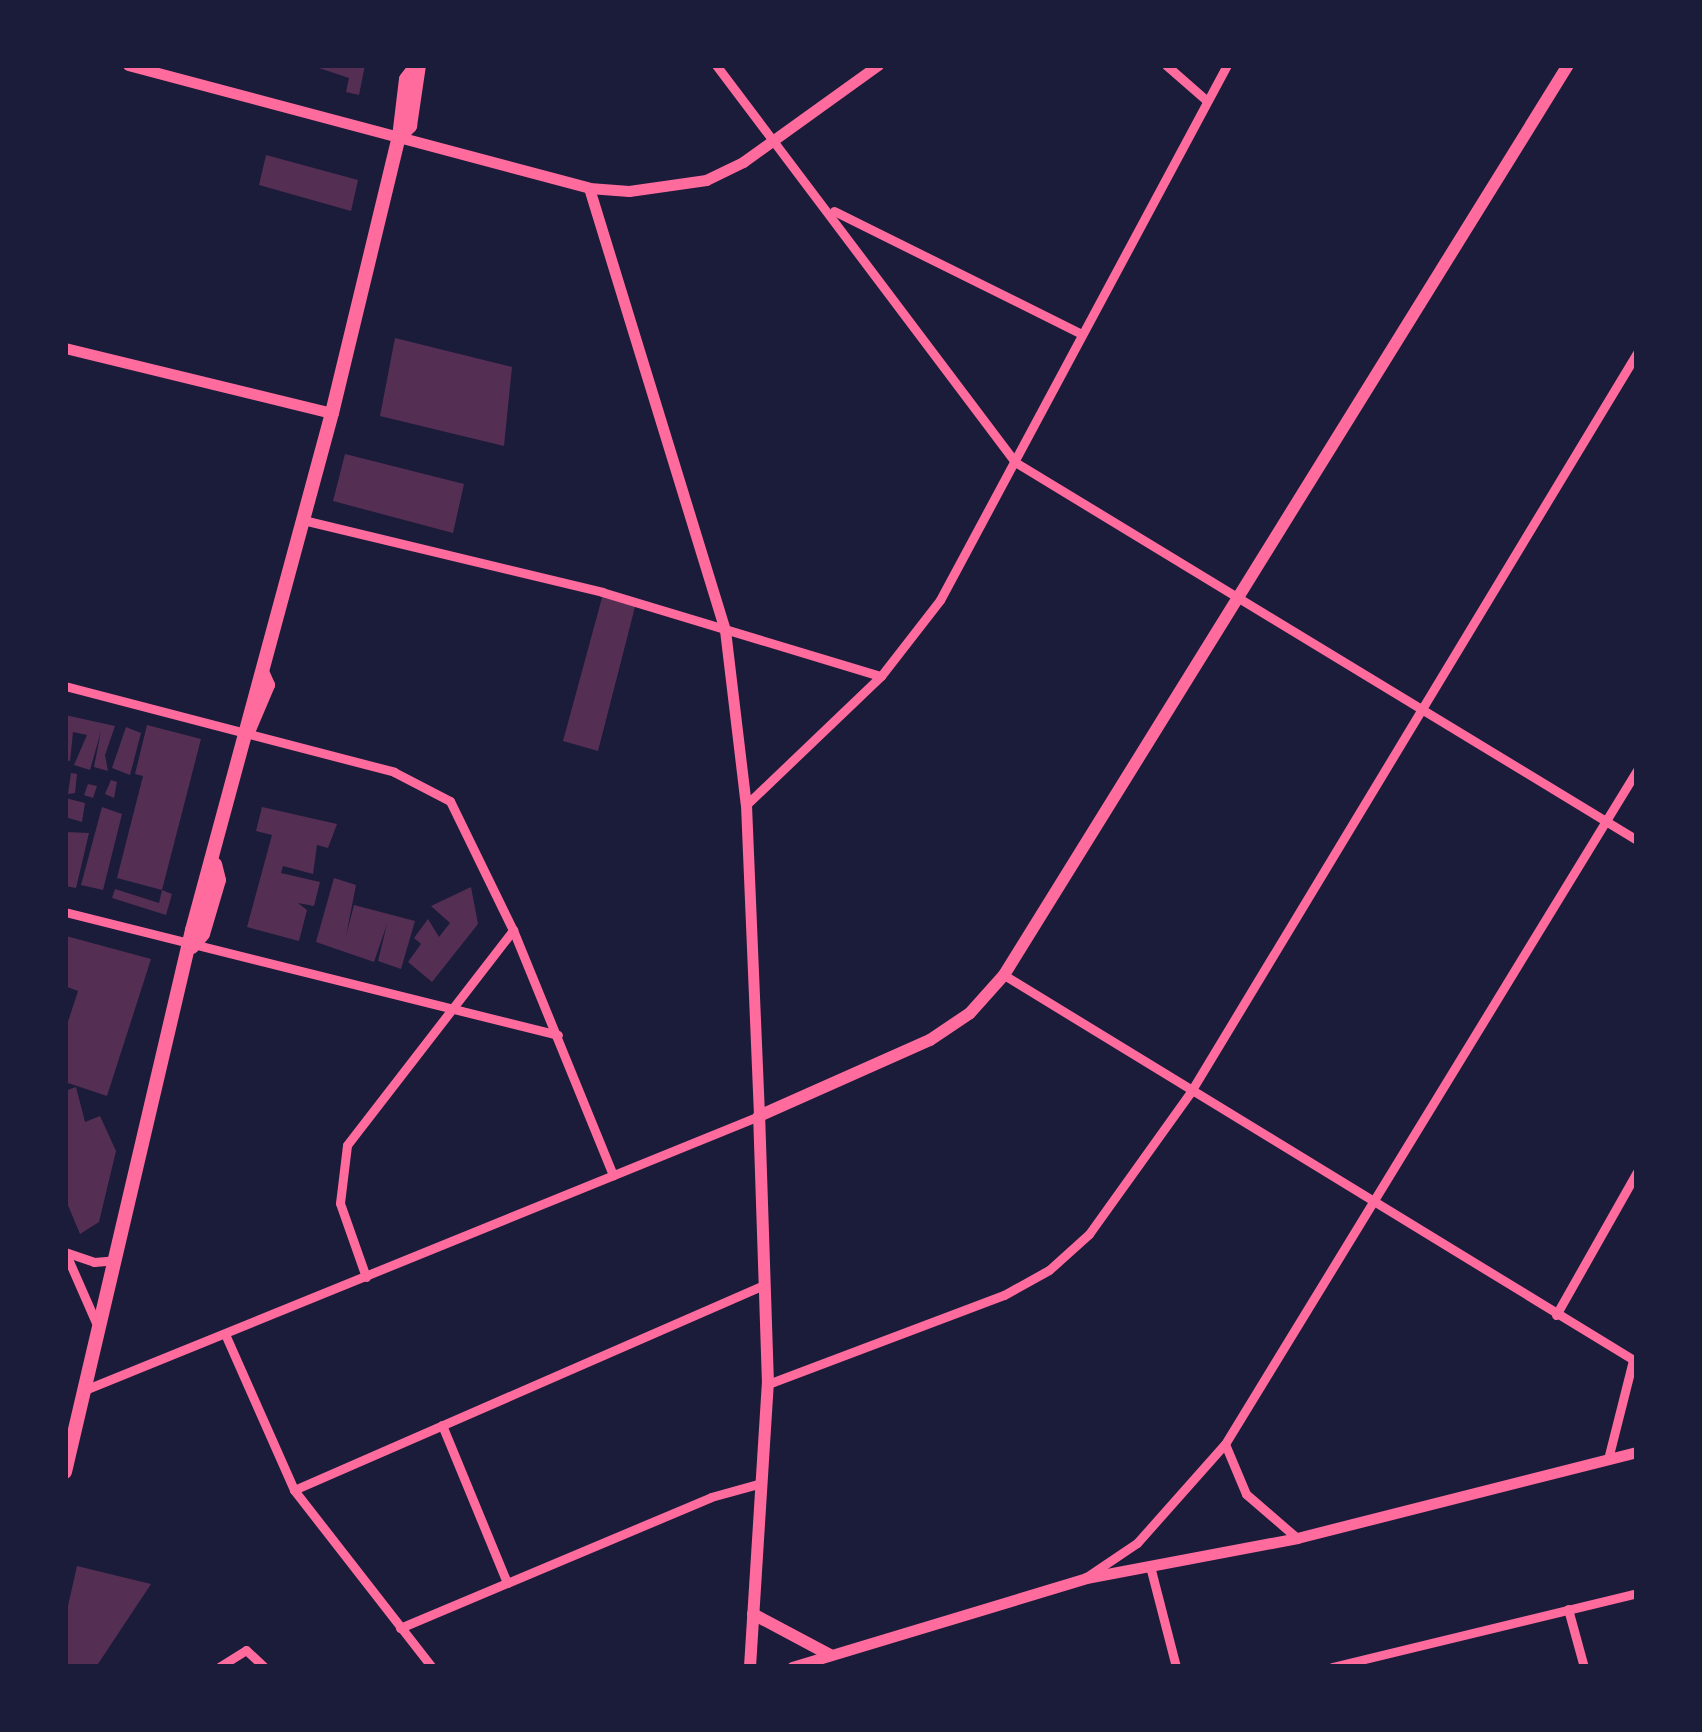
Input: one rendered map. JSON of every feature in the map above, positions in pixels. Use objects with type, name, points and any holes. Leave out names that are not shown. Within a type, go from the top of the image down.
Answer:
[{"type":"main road","points":[[65,1471],[206,877],[215,864],[248,732],[268,685],[263,674],[399,137],[410,126],[418,65]]},
{"type":"main road","points":[[750,1667],[768,1384],[759,1116],[930,1040],[970,1013],[1004,975],[1568,65]]},
{"type":"main road","points":[[754,1614],[830,1656]]},
{"type":"street","points":[[128,65],[589,188],[660,190],[706,180],[776,141],[878,65]]},
{"type":"street","points":[[716,65],[830,209],[1015,462],[1637,840]]},
{"type":"street","points":[[1166,65],[1206,100]]},
{"type":"street","points":[[746,805],[881,676],[940,600],[1227,65]]},
{"type":"street","points":[[87,1390],[759,1116],[746,805],[726,630],[589,188]]},
{"type":"street","points":[[830,209],[1082,334]]},
{"type":"street","points":[[65,348],[332,413]]},
{"type":"street","points":[[768,1384],[1004,1295],[1049,1270],[1117,1200],[1190,1093],[1419,706],[1637,354]]},
{"type":"street","points":[[303,520],[602,592],[881,676]]},
{"type":"street","points":[[65,686],[394,772],[439,792],[462,818],[513,930],[613,1176]]},
{"type":"street","points":[[1086,1578],[1150,1530],[1225,1444],[1369,1202],[1637,770]]},
{"type":"street","points":[[65,912],[445,1012],[558,1036]]},
{"type":"street","points":[[366,1276],[340,1203],[347,1145],[445,1012],[513,930]]},
{"type":"street","points":[[1004,975],[1190,1093],[1635,1361],[1608,1459]]},
{"type":"street","points":[[1556,1315],[1637,1172]]},
{"type":"street","points":[[65,1252],[94,1262],[116,1260]]},
{"type":"street","points":[[65,1252],[98,1330]]},
{"type":"street","points":[[294,1490],[764,1284]]},
{"type":"street","points":[[225,1334],[294,1490],[432,1667]]},
{"type":"street","points":[[442,1425],[507,1584]]},
{"type":"street","points":[[1225,1444],[1246,1494],[1297,1538]]},
{"type":"street","points":[[792,1667],[1086,1578],[1150,1570],[1297,1538],[1637,1452]]},
{"type":"street","points":[[400,1628],[711,1497],[762,1482]]},
{"type":"street","points":[[1150,1570],[1176,1667]]},
{"type":"street","points":[[1332,1667],[1637,1593]]},
{"type":"street","points":[[1568,1609],[1584,1667]]},
{"type":"street","points":[[219,1667],[246,1650],[264,1667]]},
{"type":"building","points":[[310,65],[365,65],[359,95],[346,92],[349,78]]},
{"type":"building","points":[[266,155],[358,180],[351,211],[259,185]]},
{"type":"building","points":[[395,338],[512,367],[504,446],[380,416]]},
{"type":"building","points":[[345,454],[464,484],[453,533],[333,501]]},
{"type":"building","points":[[603,594],[636,603],[598,751],[563,741]]},
{"type":"building","points":[[65,715],[115,726],[105,755],[108,771],[94,767],[101,731],[90,770],[74,765],[87,735],[73,732],[70,761],[65,760]]},
{"type":"building","points":[[147,725],[201,739],[162,890],[117,878],[143,776],[135,774]]},
{"type":"building","points":[[126,727],[141,733],[130,775],[112,768]]},
{"type":"building","points":[[71,773],[77,774],[75,793],[68,794]]},
{"type":"building","points":[[111,780],[117,782],[114,798],[105,794]]},
{"type":"building","points":[[88,784],[97,786],[93,798],[84,795]]},
{"type":"building","points":[[65,798],[85,803],[82,822],[65,817]]},
{"type":"building","points":[[102,807],[122,814],[103,890],[81,885]]},
{"type":"building","points":[[262,807],[337,824],[328,848],[317,845],[313,874],[283,866],[281,873],[320,882],[314,906],[298,903],[307,910],[299,941],[247,927],[272,835],[256,831]]},
{"type":"building","points":[[65,822],[66,832],[89,833],[76,888],[65,886]]},
{"type":"building","points":[[334,878],[356,885],[346,936],[354,905],[415,921],[401,969],[378,961],[387,924],[374,962],[316,942]]},
{"type":"building","points":[[471,887],[478,924],[432,982],[408,962],[421,944],[414,938],[428,919],[439,937],[450,923],[431,906]]},
{"type":"building","points":[[115,889],[159,903],[162,890],[172,894],[166,915],[112,898]]},
{"type":"building","points":[[66,936],[151,959],[107,1096],[65,1082],[65,1031],[78,991],[65,986]]},
{"type":"building","points":[[76,1087],[85,1122],[100,1116],[116,1151],[99,1222],[80,1234],[65,1198],[65,1091]]},
{"type":"building","points":[[77,1566],[151,1584],[96,1667],[65,1667],[65,1619]]}]
